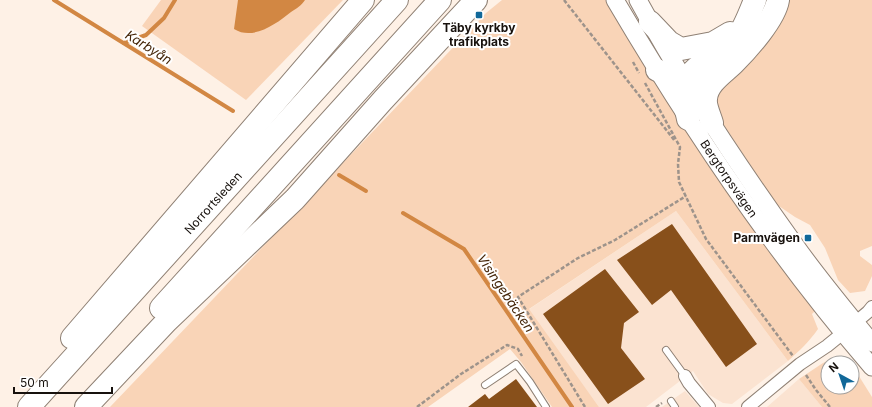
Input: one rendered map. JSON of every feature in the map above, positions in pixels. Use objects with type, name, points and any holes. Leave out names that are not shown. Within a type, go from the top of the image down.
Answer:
[{"type":"highway","points":[[13,407],[363,0]]},
{"type":"highway","name":"Norrortsleden","points":[[29,407],[397,0]]},
{"type":"highway","points":[[72,407],[440,0]]},
{"type":"highway","points":[[86,407],[167,321],[295,199],[383,100],[476,0]]},
{"type":"highway","points":[[712,123],[706,99],[712,83],[735,62],[761,31],[777,8],[778,0]]},
{"type":"highway","points":[[650,22],[670,42],[681,49],[713,43],[736,30],[752,7]]},
{"type":"highway","points":[[688,119],[683,96],[686,82],[693,70],[721,52],[736,38],[752,7]]},
{"type":"highway","points":[[657,70],[686,82],[706,79],[735,62]]},
{"type":"main road","name":"Bergtorpsvägen","points":[[615,0],[688,119],[741,197],[849,328],[872,343]]},
{"type":"main road","name":"Bergtorpsvägen","points":[[638,0],[712,123],[796,246],[849,328],[872,367]]},
{"type":"street","points":[[748,407],[800,364],[827,346],[872,307]]},
{"type":"street","points":[[685,376],[688,383],[709,407]]},
{"type":"lane","points":[[666,350],[685,376]]},
{"type":"lane","points":[[485,385],[516,364],[546,407]]},
{"type":"path","points":[[564,0],[680,147]]},
{"type":"path","points":[[630,56],[680,147],[678,164],[679,182],[706,239],[800,364],[816,390],[830,407]]},
{"type":"path","points":[[585,407],[518,296],[578,258],[615,240],[686,196]]},
{"type":"shaded area","points":[[161,0],[343,0],[246,100],[142,26]]},
{"type":"shaded area","points":[[238,0],[305,0],[299,7],[271,26],[264,30],[249,33],[234,29]]},
{"type":"shaded area","points":[[502,0],[610,0],[816,310],[812,314],[818,329],[804,346],[788,361],[676,211],[529,309],[599,407],[552,407],[521,362],[510,349],[428,407],[110,407],[486,13]]},
{"type":"shaded area","points":[[787,0],[872,0],[872,246],[860,251],[860,256],[872,265],[872,276],[865,291],[850,293],[838,280],[825,248],[810,225],[776,204],[722,122],[713,101]]},
{"type":"shaded area","points":[[676,211],[788,361],[732,404],[723,403],[708,394],[693,371],[646,407],[599,407],[528,310]]},
{"type":"shaded area","points":[[820,365],[820,395],[860,395],[860,378],[872,397],[872,407],[822,407],[799,379]]},
{"type":"shaded area","points":[[799,379],[822,407],[767,407]]},
{"type":"shaded area","points":[[685,391],[699,407],[662,407]]},
{"type":"building","points":[[672,224],[757,344],[726,367],[671,290],[652,305],[617,260]]},
{"type":"building","points":[[605,269],[639,312],[624,323],[621,348],[645,379],[608,404],[543,314]]},
{"type":"building","points":[[516,379],[537,407],[468,407],[485,394],[489,399]]},
{"type":"waterway","name":"Karbyån","points":[[54,0],[233,111]]},
{"type":"waterway","points":[[124,43],[146,35],[164,18],[175,0]]},
{"type":"waterway","name":"Visingebäcken","points":[[339,175],[366,191]]},
{"type":"waterway","name":"Visingebäcken","points":[[403,213],[464,249],[572,407]]},
{"type":"place","name":"Täby kyrkby trafikplats","points":[[479,15]]},
{"type":"place","name":"Parmvägen","points":[[808,238]]}]
